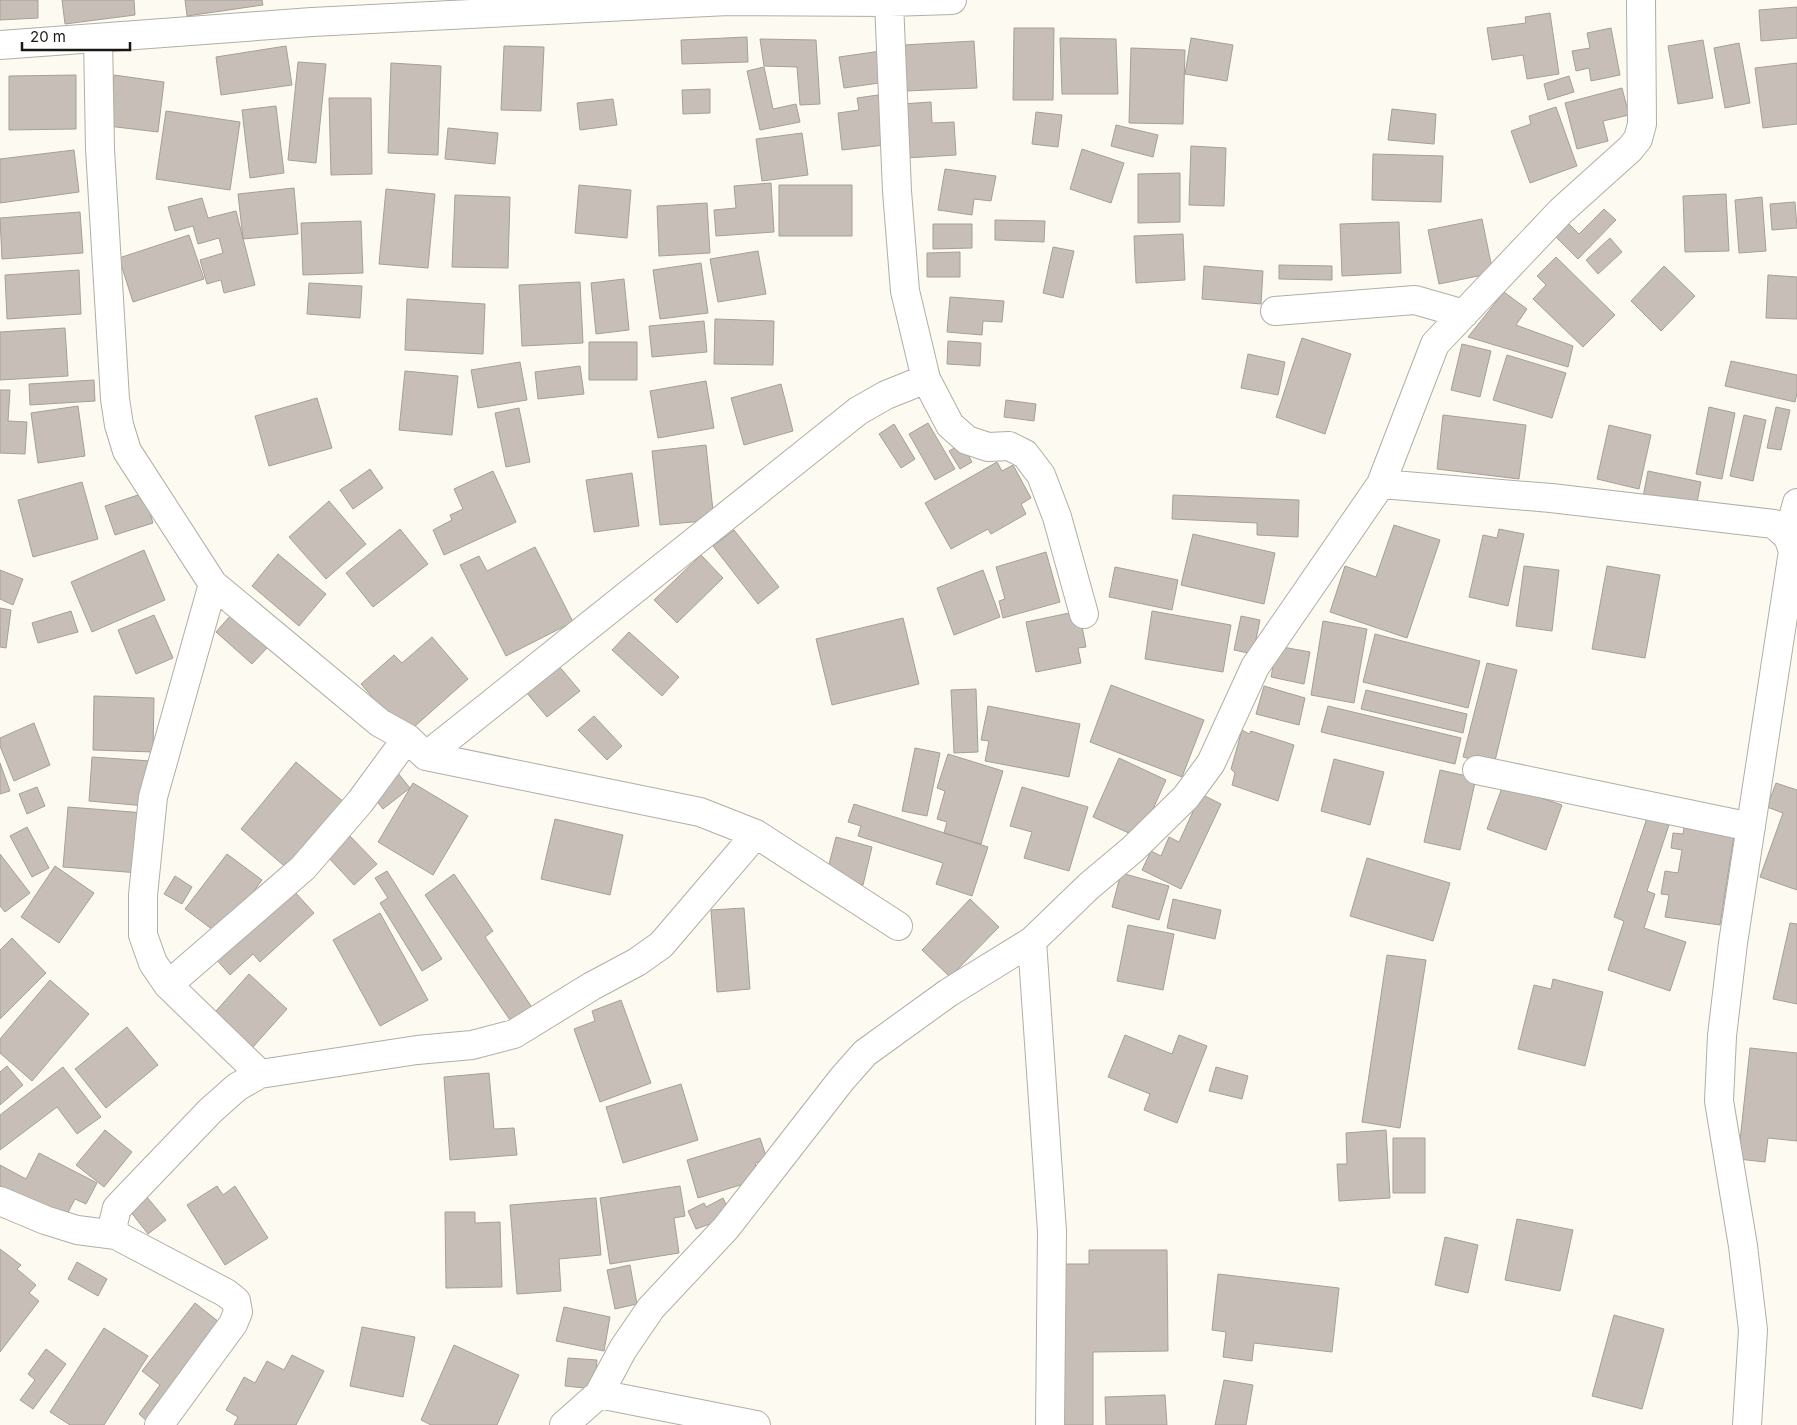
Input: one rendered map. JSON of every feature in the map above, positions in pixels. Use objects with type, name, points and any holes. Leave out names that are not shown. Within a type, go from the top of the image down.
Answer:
[{"type":"street","points":[[0,45],[312,22],[728,1],[889,2],[952,0]]},
{"type":"street","points":[[564,1425],[599,1394],[623,1349],[650,1308],[726,1228],[842,1079],[865,1053],[948,993],[1032,941],[1089,886],[1133,849],[1186,797],[1211,763],[1255,667],[1381,484],[1435,344],[1561,211],[1630,149],[1638,139],[1642,124],[1641,0]]},
{"type":"street","points":[[889,2],[897,191],[905,291],[926,378],[950,426],[968,440],[988,447],[1009,446],[1025,454],[1041,475],[1057,517],[1084,614]]},
{"type":"street","points":[[98,38],[102,176],[115,398],[120,425],[127,450],[213,584],[380,723],[416,747],[700,812],[756,834],[898,926]]},
{"type":"street","points":[[1275,311],[1415,300],[1464,314]]},
{"type":"street","points":[[168,985],[303,868],[360,802],[416,747],[858,411],[886,395],[926,378]]},
{"type":"street","points":[[1381,484],[1551,498],[1774,524],[1788,537],[1793,551],[1733,943],[1722,1036],[1719,1101],[1743,1246],[1753,1330],[1747,1425]]},
{"type":"street","points":[[1788,537],[1797,504]]},
{"type":"street","points":[[213,584],[153,797],[143,895],[143,935],[153,963],[168,985],[260,1074]]},
{"type":"street","points":[[1477,770],[1752,827]]},
{"type":"street","points":[[116,1235],[113,1224],[117,1208],[210,1111],[237,1087],[260,1074],[417,1050],[472,1045],[514,1034],[592,986],[637,962],[661,945],[756,834]]},
{"type":"street","points":[[1032,941],[1052,1231],[1050,1425]]},
{"type":"street","points":[[0,1201],[46,1220],[77,1230],[116,1235],[226,1293],[236,1301],[238,1312],[233,1324],[159,1425]]},
{"type":"street","points":[[599,1394],[756,1425]]},
{"type":"building","points":[[0,0],[38,0],[38,18],[0,20]]},
{"type":"building","points":[[62,0],[134,0],[135,15],[65,24]]},
{"type":"building","points":[[185,0],[262,0],[263,5],[187,16]]},
{"type":"building","points":[[1797,7],[1797,38],[1761,41],[1759,10]]},
{"type":"building","points":[[1550,13],[1559,74],[1527,79],[1523,55],[1492,60],[1487,28],[1526,23],[1525,17]]},
{"type":"building","points":[[1014,28],[1054,28],[1053,100],[1013,100]]},
{"type":"building","points":[[1611,28],[1620,75],[1591,81],[1589,68],[1576,71],[1572,51],[1590,48],[1587,33]]},
{"type":"building","points":[[747,37],[748,62],[682,64],[681,40]]},
{"type":"building","points":[[1060,38],[1116,39],[1118,94],[1062,94]]},
{"type":"building","points":[[1191,38],[1233,45],[1227,81],[1185,74]]},
{"type":"building","points":[[760,39],[816,40],[820,104],[800,105],[797,67],[764,66]]},
{"type":"building","points":[[1703,40],[1713,98],[1678,104],[1668,46]]},
{"type":"building","points":[[974,41],[977,88],[906,91],[904,45]]},
{"type":"building","points":[[1739,43],[1750,103],[1725,108],[1714,48]]},
{"type":"building","points":[[286,46],[292,85],[221,95],[216,57]]},
{"type":"building","points":[[504,46],[544,47],[541,111],[501,110]]},
{"type":"building","points":[[1131,48],[1185,50],[1183,124],[1129,123]]},
{"type":"building","points":[[881,51],[886,82],[844,88],[839,57]]},
{"type":"building","points":[[298,62],[326,64],[316,163],[288,160]]},
{"type":"building","points":[[391,63],[441,66],[438,155],[388,153]]},
{"type":"building","points":[[1797,63],[1797,124],[1763,128],[1755,68]]},
{"type":"building","points":[[764,67],[773,109],[796,104],[800,122],[760,130],[747,71]]},
{"type":"building","points":[[76,75],[76,129],[9,130],[9,76]]},
{"type":"building","points":[[114,75],[164,82],[158,132],[108,126]]},
{"type":"building","points":[[1569,76],[1574,92],[1548,100],[1544,84]]},
{"type":"building","points":[[1622,88],[1629,115],[1603,121],[1608,141],[1577,149],[1565,103]]},
{"type":"building","points":[[710,89],[710,113],[683,114],[682,90]]},
{"type":"building","points":[[878,95],[885,145],[842,150],[838,113],[859,110],[857,98]]},
{"type":"building","points":[[329,98],[371,98],[372,174],[331,175]]},
{"type":"building","points":[[613,99],[617,125],[580,130],[577,103]]},
{"type":"building","points":[[931,102],[932,123],[954,122],[956,155],[906,158],[902,104]]},
{"type":"building","points":[[276,106],[284,173],[250,178],[242,110]]},
{"type":"building","points":[[1556,107],[1577,166],[1530,183],[1511,131],[1531,124],[1529,116]]},
{"type":"building","points":[[1392,109],[1436,114],[1434,144],[1388,140]]},
{"type":"building","points":[[166,111],[240,122],[230,190],[156,179]]},
{"type":"building","points":[[1036,112],[1062,115],[1058,147],[1032,144]]},
{"type":"building","points":[[1116,125],[1158,135],[1153,157],[1111,146]]},
{"type":"building","points":[[448,128],[498,133],[495,164],[445,159]]},
{"type":"building","points":[[802,133],[808,175],[762,181],[756,139]]},
{"type":"building","points":[[1191,146],[1226,148],[1224,206],[1189,205]]},
{"type":"building","points":[[1082,149],[1124,163],[1111,203],[1070,189]]},
{"type":"building","points":[[74,150],[79,192],[0,203],[0,159]]},
{"type":"building","points":[[1373,154],[1443,156],[1441,202],[1372,200]]},
{"type":"building","points":[[945,169],[996,176],[991,201],[974,199],[972,215],[938,210]]},
{"type":"building","points":[[1180,173],[1180,222],[1138,223],[1138,174]]},
{"type":"building","points":[[771,183],[774,232],[716,236],[714,210],[736,208],[734,186]]},
{"type":"building","points":[[579,185],[631,190],[627,238],[575,233]]},
{"type":"building","points":[[779,185],[852,185],[852,236],[779,236]]},
{"type":"building","points":[[294,188],[298,234],[243,239],[238,194]]},
{"type":"building","points":[[386,189],[435,194],[428,268],[379,264]]},
{"type":"building","points":[[1726,194],[1729,251],[1685,252],[1683,196]]},
{"type":"building","points":[[455,195],[510,197],[508,268],[452,267]]},
{"type":"building","points":[[1762,197],[1766,251],[1739,253],[1735,200]]},
{"type":"building","points":[[202,198],[208,218],[236,211],[255,285],[224,293],[221,280],[207,284],[200,260],[223,253],[219,238],[198,244],[193,226],[175,231],[168,207]]},
{"type":"building","points":[[1795,202],[1797,228],[1772,230],[1770,204]]},
{"type":"building","points":[[707,203],[710,253],[659,256],[657,206]]},
{"type":"building","points":[[1604,209],[1616,220],[1578,259],[1555,236],[1568,223],[1579,234]]},
{"type":"building","points":[[80,212],[83,253],[2,259],[0,218]]},
{"type":"building","points":[[1482,219],[1493,273],[1439,284],[1428,230]]},
{"type":"building","points":[[995,220],[1045,221],[1044,242],[995,240]]},
{"type":"building","points":[[361,221],[363,273],[303,275],[301,223]]},
{"type":"building","points":[[1399,222],[1401,273],[1342,276],[1340,224]]},
{"type":"building","points":[[933,224],[972,224],[972,248],[933,249]]},
{"type":"building","points":[[1183,234],[1185,280],[1136,283],[1134,236]]},
{"type":"building","points":[[189,235],[204,279],[133,302],[119,258]]},
{"type":"building","points":[[1610,238],[1622,252],[1598,274],[1586,260]]},
{"type":"building","points":[[1053,247],[1074,251],[1063,298],[1043,293]]},
{"type":"building","points":[[758,251],[766,294],[718,302],[710,259]]},
{"type":"building","points":[[960,252],[960,277],[927,277],[927,253]]},
{"type":"building","points":[[1556,257],[1615,315],[1583,347],[1533,299],[1546,285],[1537,276]]},
{"type":"building","points":[[701,263],[708,313],[660,319],[653,270]]},
{"type":"building","points":[[1279,265],[1332,266],[1332,280],[1279,279]]},
{"type":"building","points":[[1204,266],[1263,271],[1261,304],[1202,299]]},
{"type":"building","points":[[1664,266],[1695,296],[1661,331],[1631,301]]},
{"type":"building","points":[[79,270],[81,314],[7,319],[5,275]]},
{"type":"building","points":[[1768,275],[1797,277],[1797,319],[1766,318]]},
{"type":"building","points":[[624,279],[629,330],[596,334],[591,283]]},
{"type":"building","points":[[580,282],[583,343],[522,346],[519,285]]},
{"type":"building","points":[[309,283],[362,286],[360,318],[307,314]]},
{"type":"building","points":[[1504,292],[1527,309],[1516,325],[1573,346],[1568,367],[1468,337]]},
{"type":"building","points":[[950,297],[1004,301],[1002,322],[983,321],[982,335],[947,332]]},
{"type":"building","points":[[407,299],[485,304],[483,354],[405,350]]},
{"type":"building","points":[[715,319],[774,321],[773,365],[714,364]]},
{"type":"building","points":[[704,321],[707,352],[652,357],[649,326]]},
{"type":"building","points":[[65,328],[68,376],[0,380],[0,332]]},
{"type":"building","points":[[1302,338],[1351,354],[1325,434],[1276,417]]},
{"type":"building","points":[[948,341],[981,343],[980,366],[947,364]]},
{"type":"building","points":[[589,342],[637,342],[637,380],[589,380]]},
{"type":"building","points":[[1462,344],[1491,351],[1480,397],[1451,390]]},
{"type":"building","points":[[1248,354],[1285,362],[1278,395],[1241,388]]},
{"type":"building","points":[[1507,355],[1566,373],[1552,418],[1493,400]]},
{"type":"building","points":[[1731,361],[1797,375],[1795,402],[1725,386]]},
{"type":"building","points":[[520,362],[527,400],[478,408],[471,370]]},
{"type":"building","points":[[580,366],[584,394],[538,399],[535,372]]},
{"type":"building","points":[[405,371],[458,376],[452,435],[399,430]]},
{"type":"building","points":[[94,380],[95,401],[30,405],[29,384]]},
{"type":"building","points":[[706,381],[714,428],[658,438],[650,391]]},
{"type":"building","points":[[781,384],[793,431],[744,445],[731,398]]},
{"type":"building","points":[[0,390],[10,390],[8,421],[27,422],[25,454],[0,453]]},
{"type":"building","points":[[317,398],[332,448],[269,466],[255,416]]},
{"type":"building","points":[[1006,400],[1036,404],[1034,421],[1004,417]]},
{"type":"building","points":[[78,406],[85,456],[38,463],[31,413]]},
{"type":"building","points":[[1709,407],[1735,413],[1722,479],[1696,474]]},
{"type":"building","points":[[1776,407],[1790,410],[1781,450],[1767,448]]},
{"type":"building","points":[[519,408],[530,462],[506,467],[495,413]]},
{"type":"building","points":[[1443,415],[1526,425],[1519,479],[1437,469]]},
{"type":"building","points":[[1744,415],[1766,420],[1753,481],[1730,476]]},
{"type":"building","points":[[928,423],[955,469],[935,480],[909,434]]},
{"type":"building","points":[[894,424],[915,459],[901,468],[879,434]]},
{"type":"building","points":[[1609,425],[1651,435],[1639,489],[1597,479]]},
{"type":"building","points":[[962,444],[972,462],[960,469],[949,451]]},
{"type":"building","points":[[706,445],[714,520],[660,525],[652,451]]},
{"type":"building","points":[[997,462],[1002,471],[1013,465],[1031,498],[1021,504],[1026,514],[991,534],[988,529],[951,549],[925,503]]},
{"type":"building","points":[[370,469],[383,488],[353,509],[340,490]]},
{"type":"building","points":[[493,471],[516,522],[444,555],[433,530],[452,520],[450,515],[463,509],[454,489]]},
{"type":"building","points":[[1648,471],[1701,482],[1696,508],[1643,497]]},
{"type":"building","points":[[632,473],[639,526],[594,532],[586,480]]},
{"type":"building","points":[[82,482],[98,539],[33,557],[18,500]]},
{"type":"building","points":[[144,493],[153,523],[115,535],[105,506]]},
{"type":"building","points":[[1173,495],[1299,500],[1298,537],[1257,535],[1257,523],[1172,519]]},
{"type":"building","points":[[329,501],[366,544],[326,579],[289,537]]},
{"type":"building","points":[[1394,525],[1440,540],[1407,638],[1330,612],[1345,566],[1376,577]]},
{"type":"building","points":[[400,529],[428,564],[373,607],[346,573]]},
{"type":"building","points":[[1499,529],[1524,534],[1508,606],[1469,597],[1483,535],[1497,538]]},
{"type":"building","points":[[734,530],[779,587],[758,604],[713,546]]},
{"type":"building","points":[[1193,534],[1275,553],[1264,604],[1181,585]]},
{"type":"building","points":[[535,547],[573,622],[506,656],[460,565],[479,556],[487,571]]},
{"type":"building","points":[[144,550],[165,600],[92,632],[71,582]]},
{"type":"building","points":[[1046,552],[1060,602],[1003,618],[999,601],[1005,599],[996,567]]},
{"type":"building","points":[[278,554],[326,594],[299,626],[252,586]]},
{"type":"building","points":[[701,555],[723,578],[677,623],[654,600]]},
{"type":"building","points":[[1524,566],[1559,570],[1552,631],[1516,626]]},
{"type":"building","points":[[1607,566],[1660,575],[1645,658],[1592,649]]},
{"type":"building","points":[[1115,567],[1178,580],[1172,610],[1109,597]]},
{"type":"building","points":[[0,570],[23,579],[13,605],[0,599]]},
{"type":"building","points":[[983,570],[1000,617],[954,635],[937,588]]},
{"type":"building","points":[[0,608],[11,610],[6,648],[0,647]]},
{"type":"building","points":[[71,611],[78,632],[38,643],[32,623]]},
{"type":"building","points":[[1079,611],[1086,647],[1078,648],[1081,663],[1036,672],[1026,622]]},
{"type":"building","points":[[1152,611],[1231,625],[1223,672],[1145,659]]},
{"type":"building","points":[[154,615],[173,658],[136,674],[118,630]]},
{"type":"building","points":[[231,615],[267,648],[252,664],[216,632]]},
{"type":"building","points":[[1241,616],[1260,620],[1253,654],[1234,650]]},
{"type":"building","points":[[903,618],[919,684],[832,705],[816,639]]},
{"type":"building","points":[[1323,621],[1367,629],[1354,703],[1311,695]]},
{"type":"building","points":[[629,632],[679,677],[662,696],[612,650]]},
{"type":"building","points":[[1375,634],[1480,661],[1468,708],[1363,682]]},
{"type":"building","points":[[432,637],[468,679],[405,735],[361,684],[394,655],[402,663]]},
{"type":"building","points":[[1277,646],[1310,652],[1304,684],[1271,677]]},
{"type":"building","points":[[1487,663],[1517,670],[1494,765],[1463,757]]},
{"type":"building","points":[[558,665],[580,691],[547,717],[526,692]]},
{"type":"building","points":[[1111,685],[1204,720],[1182,777],[1090,742]]},
{"type":"building","points":[[1264,686],[1305,698],[1299,725],[1256,714]]},
{"type":"building","points":[[976,689],[978,752],[954,753],[951,690]]},
{"type":"building","points":[[1366,690],[1467,714],[1463,733],[1361,709]]},
{"type":"building","points":[[94,696],[154,698],[153,752],[93,750]]},
{"type":"building","points":[[988,706],[1080,724],[1069,777],[985,761],[989,741],[981,740]]},
{"type":"building","points":[[1328,706],[1461,738],[1455,764],[1321,732]]},
{"type":"building","points":[[594,716],[622,746],[607,760],[578,730]]},
{"type":"building","points":[[34,723],[50,765],[14,781],[0,746],[0,738]]},
{"type":"building","points":[[1242,730],[1249,734],[1251,731],[1294,745],[1278,801],[1232,785],[1235,773],[1231,769]]},
{"type":"building","points":[[915,748],[940,753],[927,816],[902,811]]},
{"type":"building","points":[[948,754],[1003,771],[981,844],[944,833],[947,822],[937,819],[945,791],[937,788]]},
{"type":"building","points":[[92,757],[150,761],[146,806],[89,801]]},
{"type":"building","points":[[1119,758],[1166,780],[1140,838],[1093,817]]},
{"type":"building","points":[[1334,759],[1384,772],[1370,825],[1321,811]]},
{"type":"building","points":[[296,762],[345,803],[289,870],[241,829]]},
{"type":"building","points":[[0,763],[10,791],[0,794]]},
{"type":"building","points":[[1440,770],[1476,778],[1460,850],[1424,842]]},
{"type":"building","points":[[397,772],[410,788],[383,809],[370,793]]},
{"type":"building","points":[[413,783],[468,816],[433,875],[378,842]]},
{"type":"building","points":[[1776,783],[1797,790],[1797,890],[1760,877],[1783,813],[1767,807]]},
{"type":"building","points":[[1503,785],[1562,805],[1546,850],[1487,829]]},
{"type":"building","points":[[37,787],[45,806],[27,814],[19,794]]},
{"type":"building","points":[[1022,787],[1088,807],[1069,871],[1024,858],[1032,832],[1010,826]]},
{"type":"building","points":[[1201,794],[1221,804],[1181,889],[1142,870],[1151,851],[1161,856],[1169,837],[1179,842]]},
{"type":"building","points":[[854,804],[988,847],[972,896],[936,884],[943,863],[858,836],[861,826],[848,822]]},
{"type":"building","points":[[68,807],[145,813],[139,873],[63,867]]},
{"type":"building","points":[[1648,815],[1670,822],[1647,891],[1655,894],[1644,928],[1686,942],[1670,991],[1608,970],[1624,921],[1614,917]]},
{"type":"building","points":[[555,819],[623,835],[610,895],[541,879]]},
{"type":"building","points":[[27,827],[49,868],[32,877],[10,836]]},
{"type":"building","points":[[1684,828],[1734,836],[1720,925],[1665,917],[1669,895],[1661,894],[1665,871],[1678,873],[1682,850],[1671,848],[1673,833],[1683,834]]},
{"type":"building","points":[[349,835],[377,864],[354,885],[327,856]]},
{"type":"building","points":[[836,837],[872,847],[863,885],[826,876]]},
{"type":"building","points":[[0,854],[30,893],[5,912],[0,906]]},
{"type":"building","points":[[227,854],[262,880],[221,936],[185,909]]},
{"type":"building","points":[[1367,858],[1450,883],[1433,941],[1350,916]]},
{"type":"building","points":[[55,866],[94,893],[59,943],[21,917]]},
{"type":"building","points":[[387,871],[442,959],[422,971],[380,903],[388,898],[375,878]]},
{"type":"building","points":[[1121,873],[1169,886],[1159,920],[1112,907]]},
{"type":"building","points":[[454,874],[493,931],[485,937],[533,1009],[512,1023],[425,895]]},
{"type":"building","points":[[175,876],[192,887],[182,904],[164,894]]},
{"type":"building","points":[[294,891],[314,913],[260,962],[253,954],[230,975],[216,959]]},
{"type":"building","points":[[970,899],[999,927],[950,977],[922,950]]},
{"type":"building","points":[[1173,899],[1221,910],[1215,939],[1167,928]]},
{"type":"building","points":[[744,908],[750,989],[717,992],[711,910]]},
{"type":"building","points":[[380,913],[428,1000],[380,1026],[333,940]]},
{"type":"building","points":[[1790,923],[1797,924],[1797,1004],[1773,999]]},
{"type":"building","points":[[1128,925],[1174,934],[1163,990],[1117,981]]},
{"type":"building","points":[[12,938],[46,973],[0,1019],[0,950]]},
{"type":"building","points":[[1387,955],[1426,960],[1400,1128],[1362,1122]]},
{"type":"building","points":[[249,974],[287,1009],[253,1047],[215,1012]]},
{"type":"building","points":[[1553,979],[1603,992],[1585,1066],[1518,1049],[1534,985],[1551,989]]},
{"type":"building","points":[[50,980],[89,1014],[32,1081],[0,1053],[0,1039]]},
{"type":"building","points":[[621,1000],[651,1083],[600,1102],[574,1029],[595,1021],[592,1011]]},
{"type":"building","points":[[127,1027],[158,1065],[106,1108],[75,1069]]},
{"type":"building","points":[[1125,1035],[1172,1054],[1179,1035],[1207,1046],[1177,1123],[1144,1110],[1150,1094],[1108,1077]]},
{"type":"building","points":[[1750,1048],[1797,1053],[1797,1141],[1768,1138],[1765,1162],[1738,1159]]},
{"type":"building","points":[[7,1066],[23,1085],[0,1105],[0,1072]]},
{"type":"building","points":[[63,1067],[101,1117],[77,1134],[57,1107],[0,1150],[0,1115]]},
{"type":"building","points":[[1216,1067],[1248,1076],[1242,1099],[1209,1091]]},
{"type":"building","points":[[489,1073],[494,1129],[514,1128],[517,1155],[450,1160],[444,1077]]},
{"type":"building","points":[[681,1084],[698,1140],[623,1163],[606,1107]]},
{"type":"building","points":[[105,1130],[132,1152],[104,1187],[76,1165]]},
{"type":"building","points":[[1386,1130],[1390,1198],[1339,1201],[1337,1164],[1347,1164],[1346,1133]]},
{"type":"building","points":[[760,1138],[767,1159],[755,1163],[760,1179],[698,1198],[687,1160]]},
{"type":"building","points":[[1393,1138],[1425,1138],[1425,1193],[1393,1193]]},
{"type":"building","points":[[39,1153],[97,1183],[86,1204],[75,1199],[64,1220],[0,1192],[0,1165],[26,1179]]},
{"type":"building","points":[[217,1186],[223,1195],[235,1186],[268,1238],[225,1265],[187,1205]]},
{"type":"building","points":[[680,1186],[685,1216],[674,1218],[679,1253],[610,1264],[600,1198]]},
{"type":"building","points":[[147,1197],[166,1220],[148,1234],[130,1211]]},
{"type":"building","points":[[596,1198],[601,1255],[559,1259],[561,1291],[517,1294],[510,1205]]},
{"type":"building","points":[[723,1198],[733,1219],[712,1228],[710,1224],[696,1229],[688,1211],[704,1203],[706,1207]]},
{"type":"building","points":[[445,1212],[475,1212],[475,1223],[500,1222],[502,1287],[446,1288]]},
{"type":"building","points":[[1517,1219],[1573,1230],[1560,1291],[1505,1280]]},
{"type":"building","points":[[1445,1237],[1478,1245],[1468,1293],[1435,1285]]},
{"type":"building","points":[[0,1249],[21,1265],[17,1269],[36,1285],[29,1293],[39,1301],[0,1352]]},
{"type":"building","points":[[1089,1250],[1167,1250],[1168,1351],[1093,1352],[1093,1425],[1060,1425],[1064,1264],[1089,1264]]},
{"type":"building","points":[[77,1262],[107,1279],[98,1296],[68,1279]]},
{"type":"building","points":[[630,1265],[637,1304],[615,1309],[607,1270]]},
{"type":"building","points":[[1218,1274],[1339,1288],[1332,1352],[1254,1343],[1252,1361],[1223,1357],[1226,1332],[1212,1330]]},
{"type":"building","points":[[195,1303],[224,1326],[149,1423],[139,1414],[160,1385],[142,1371]]},
{"type":"building","points":[[564,1307],[610,1317],[604,1351],[556,1341]]},
{"type":"building","points":[[1614,1315],[1664,1329],[1642,1409],[1592,1396]]},
{"type":"building","points":[[362,1327],[415,1337],[403,1397],[350,1386]]},
{"type":"building","points":[[104,1328],[148,1356],[104,1425],[70,1425],[50,1412]]},
{"type":"building","points":[[454,1345],[519,1375],[497,1425],[431,1425],[421,1420]]},
{"type":"building","points":[[46,1349],[66,1364],[33,1409],[20,1400],[35,1380],[28,1374]]},
{"type":"building","points":[[292,1355],[324,1371],[296,1425],[234,1425],[238,1417],[226,1410],[244,1377],[255,1383],[267,1361],[284,1370]]},
{"type":"building","points":[[568,1358],[597,1360],[594,1389],[565,1386]]},
{"type":"building","points":[[1224,1380],[1253,1385],[1246,1425],[1215,1425]]},
{"type":"building","points":[[1165,1395],[1167,1425],[1106,1425],[1105,1397]]}]
